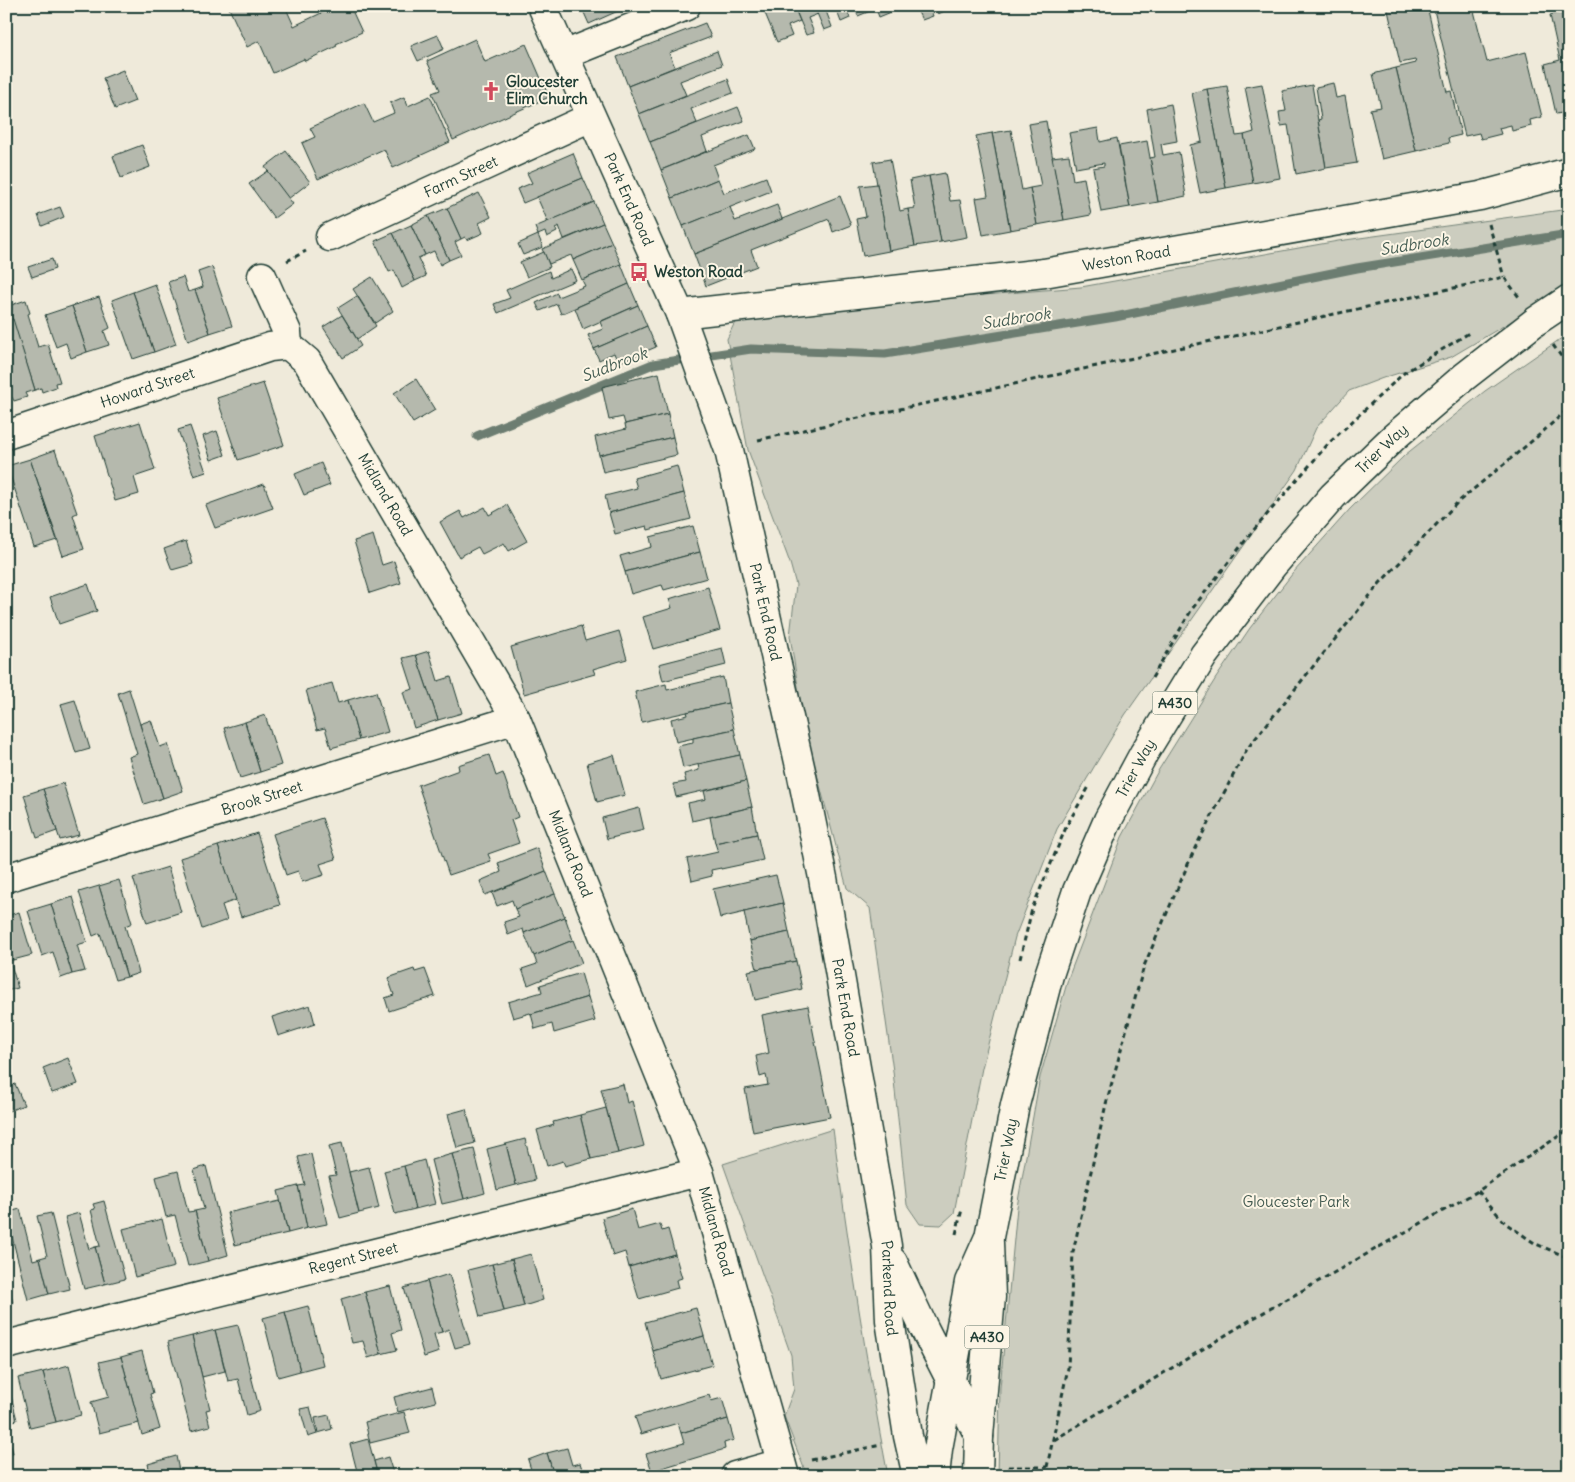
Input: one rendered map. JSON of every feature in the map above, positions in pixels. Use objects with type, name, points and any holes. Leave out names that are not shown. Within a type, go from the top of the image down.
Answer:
[{"type":"street","name":"Park End Road","points":[[542,6],[680,314],[728,446],[821,868],[887,1246]]},
{"type":"street","points":[[564,55],[686,6]]},
{"type":"street","name":"Farm Street","points":[[330,237],[591,118]]},
{"type":"street","name":"Weston Road","points":[[680,314],[1044,274],[1480,196],[1569,172]]},
{"type":"street","points":[[262,276],[287,332],[288,345]]},
{"type":"street","name":"Trier Way","points":[[978,1476],[979,1436],[991,1297],[989,1237],[1014,1105],[1049,975],[1077,891],[1108,820],[1144,753],[1204,654],[1273,565],[1333,496],[1407,426],[1464,377],[1569,299]]},
{"type":"street","name":"Howard Street","points":[[6,436],[270,347],[288,345]]},
{"type":"street","name":"Midland Road","points":[[288,345],[308,361],[516,719],[699,1172],[783,1469]]},
{"type":"street","name":"Brook Street","points":[[6,878],[516,719]]},
{"type":"street","name":"Regent Street","points":[[6,1345],[699,1172]]},
{"type":"street","name":"Trier Way","points":[[936,1476],[938,1449],[968,1282],[989,1237]]},
{"type":"street","name":"Parkend Road","points":[[887,1246],[923,1326],[951,1379]]},
{"type":"street","name":"Parkend Road","points":[[887,1246],[890,1320],[908,1436],[917,1476]]},
{"type":"street","name":"Trier Way","points":[[951,1379],[979,1436]]},
{"type":"street","points":[[735,1476],[783,1469]]},
{"type":"path","points":[[1480,196],[1504,277],[1536,322]]},
{"type":"path","points":[[262,276],[330,237]]},
{"type":"path","points":[[728,446],[1504,277]]},
{"type":"path","points":[[1049,1476],[1047,1467],[1068,1368],[1073,1252],[1106,1104],[1144,966],[1195,848],[1247,749],[1380,583],[1458,502],[1569,408]]},
{"type":"path","points":[[1053,1440],[1252,1319],[1478,1191],[1569,1129]]},
{"type":"path","points":[[1478,1191],[1505,1223],[1536,1244],[1569,1258]]},
{"type":"path","points":[[783,1469],[805,1461],[889,1443]]},
{"type":"path","points":[[1004,1467],[1047,1467]]},
{"type":"green space","points":[[1569,209],[1569,287],[1451,357],[1383,378],[1349,391],[1316,428],[1297,470],[1125,715],[1057,829],[1015,937],[982,1068],[954,1213],[941,1225],[920,1224],[907,1205],[893,1071],[870,908],[847,888],[804,725],[790,636],[796,585],[790,563],[748,450],[727,339],[735,322],[792,293],[888,303],[1081,287],[1338,241]]},
{"type":"green space","name":"Gloucester Park","points":[[1569,333],[1569,1476],[998,1476],[1000,1388],[1017,1207],[1040,1077],[1069,976],[1122,837],[1158,771],[1216,678],[1250,628],[1293,573],[1350,509],[1405,455],[1485,391]]},
{"type":"green space","points":[[833,1129],[858,1303],[888,1476],[807,1476],[784,1416],[794,1389],[791,1355],[723,1164]]},
{"type":"building","points":[[228,6],[285,6],[294,26],[336,6],[350,6],[362,32],[305,61],[304,59],[273,73],[259,41],[247,47]]},
{"type":"building","points":[[581,6],[629,6],[589,24]]},
{"type":"building","points":[[762,6],[794,6],[800,21],[788,26],[792,36],[777,42]]},
{"type":"building","points":[[794,6],[814,6],[818,14],[808,18],[814,33],[806,35]]},
{"type":"building","points":[[814,6],[835,6],[826,11],[832,27],[824,30]]},
{"type":"building","points":[[835,6],[845,6],[850,18],[841,22]]},
{"type":"building","points":[[854,6],[868,6],[870,11],[858,16]]},
{"type":"building","points":[[875,6],[895,6],[896,10],[879,17]]},
{"type":"building","points":[[915,6],[929,6],[933,16],[922,20]]},
{"type":"building","points":[[935,6],[948,6],[949,9],[938,14]]},
{"type":"building","points":[[1387,6],[1427,6],[1447,92],[1451,91],[1461,135],[1448,138],[1449,143],[1416,151],[1396,68],[1416,63],[1415,60],[1400,63]]},
{"type":"building","points":[[1433,6],[1492,6],[1474,11],[1487,62],[1526,52],[1542,117],[1530,120],[1531,126],[1512,131],[1511,125],[1499,128],[1501,134],[1481,139],[1479,133],[1465,136]]},
{"type":"building","points":[[1569,10],[1569,116],[1562,117],[1562,113],[1556,114],[1545,64],[1560,60],[1550,15]]},
{"type":"building","points":[[705,23],[711,37],[669,53],[675,67],[628,86],[617,57]]},
{"type":"building","points":[[438,35],[444,49],[418,61],[411,46]]},
{"type":"building","name":"Gloucester Elim Church","points":[[475,39],[485,62],[526,44],[549,97],[453,140],[432,93],[440,90],[427,61]]},
{"type":"building","points":[[717,51],[722,65],[680,81],[686,95],[639,114],[628,86]]},
{"type":"building","points":[[1396,68],[1416,151],[1382,159],[1370,109],[1381,107],[1373,74]]},
{"type":"building","points":[[123,70],[135,101],[115,109],[103,78]]},
{"type":"building","points":[[728,79],[733,93],[691,109],[697,123],[650,142],[639,114]]},
{"type":"building","points":[[1333,83],[1336,98],[1345,96],[1357,163],[1326,168],[1318,120],[1321,119],[1316,87]]},
{"type":"building","points":[[1262,84],[1280,178],[1253,183],[1244,135],[1254,132],[1245,87]]},
{"type":"building","points":[[1312,85],[1326,168],[1296,174],[1288,125],[1281,126],[1279,112],[1286,111],[1282,91]]},
{"type":"building","points":[[1227,86],[1236,136],[1244,135],[1253,183],[1226,188],[1207,89]]},
{"type":"building","points":[[1207,89],[1226,188],[1200,193],[1190,145],[1202,142],[1192,93]]},
{"type":"building","points":[[430,96],[450,142],[393,168],[384,149],[318,179],[302,143],[315,137],[310,128],[364,103],[373,122],[394,113],[390,103],[404,97],[408,106]]},
{"type":"building","points":[[1171,104],[1177,141],[1161,144],[1163,155],[1179,152],[1186,196],[1158,202],[1150,158],[1155,157],[1147,109]]},
{"type":"building","points":[[738,107],[744,121],[702,137],[707,151],[661,170],[650,142]]},
{"type":"building","points":[[1046,121],[1064,220],[1037,225],[1030,188],[1041,186],[1029,124]]},
{"type":"building","points":[[1098,128],[1100,142],[1117,138],[1130,207],[1101,212],[1093,168],[1104,166],[1104,163],[1076,168],[1069,133]]},
{"type":"building","points":[[1011,130],[1022,190],[1030,188],[1037,225],[1010,230],[992,133]]},
{"type":"building","points":[[992,133],[1010,230],[983,235],[976,198],[988,196],[976,136]]},
{"type":"building","points":[[749,135],[755,149],[713,165],[718,179],[672,198],[661,170]]},
{"type":"building","points":[[1147,141],[1158,202],[1130,207],[1119,146]]},
{"type":"building","points":[[142,145],[150,167],[121,178],[113,156]]},
{"type":"building","points":[[286,151],[310,182],[288,199],[265,167]]},
{"type":"building","points":[[573,153],[583,178],[523,203],[517,189],[532,183],[527,173]]},
{"type":"building","points":[[1069,155],[1073,180],[1084,178],[1091,215],[1064,220],[1052,157]]},
{"type":"building","points":[[890,159],[900,211],[908,209],[915,246],[889,251],[873,162]]},
{"type":"building","points":[[268,171],[293,204],[274,218],[249,184]]},
{"type":"building","points":[[945,173],[950,201],[960,200],[967,237],[941,242],[929,176]]},
{"type":"building","points":[[929,176],[941,242],[915,246],[908,209],[915,208],[910,180]]},
{"type":"building","points":[[766,177],[771,191],[683,226],[672,198],[718,179],[724,193]]},
{"type":"building","points":[[583,178],[594,202],[548,222],[537,197]]},
{"type":"building","points":[[877,184],[889,251],[863,256],[856,219],[866,217],[860,186]]},
{"type":"building","points":[[479,193],[491,217],[479,223],[483,233],[467,240],[465,237],[461,239],[447,208]]},
{"type":"building","points":[[840,196],[851,225],[833,232],[829,219],[751,250],[757,266],[706,286],[694,254]]},
{"type":"building","points":[[594,202],[603,223],[564,239],[559,226],[555,228],[557,232],[547,237],[545,232],[538,235],[535,227]]},
{"type":"building","points":[[777,205],[782,219],[694,254],[683,226],[730,207],[735,221]]},
{"type":"building","points":[[60,207],[64,217],[42,226],[38,215]]},
{"type":"building","points":[[447,208],[461,239],[455,242],[461,255],[449,260],[428,216]]},
{"type":"building","points":[[428,216],[449,260],[440,265],[434,251],[425,255],[411,225]]},
{"type":"building","points":[[603,223],[612,243],[573,260],[571,255],[549,264],[542,249]]},
{"type":"building","points":[[411,225],[425,255],[418,258],[426,276],[415,281],[393,233]]},
{"type":"building","points":[[393,233],[415,281],[402,288],[394,270],[389,272],[375,241]]},
{"type":"building","points":[[538,235],[543,247],[523,255],[518,244]]},
{"type":"building","points":[[612,243],[621,264],[582,280],[573,260]]},
{"type":"building","points":[[544,252],[550,267],[527,277],[520,262]]},
{"type":"building","points":[[52,259],[55,269],[32,277],[28,267]]},
{"type":"building","points":[[621,264],[629,284],[561,314],[557,304],[540,311],[536,303],[557,293],[558,297],[585,286],[582,280]]},
{"type":"building","points":[[212,267],[232,326],[210,333],[195,290],[203,287],[198,272]]},
{"type":"building","points":[[571,269],[576,280],[498,313],[494,304],[510,298],[506,290],[549,271],[551,278]]},
{"type":"building","points":[[183,277],[188,292],[195,290],[210,333],[188,341],[168,282]]},
{"type":"building","points":[[372,277],[393,311],[375,323],[353,289]]},
{"type":"building","points":[[155,284],[176,344],[154,352],[133,292]]},
{"type":"building","points":[[629,284],[638,305],[583,329],[575,308]]},
{"type":"building","points":[[133,292],[154,352],[133,359],[112,300]]},
{"type":"building","points":[[357,296],[376,326],[357,339],[338,308]]},
{"type":"building","points":[[99,297],[110,328],[104,331],[109,345],[87,352],[72,306]]},
{"type":"building","points":[[26,300],[30,313],[28,314],[38,347],[48,344],[60,382],[55,383],[56,387],[42,392],[41,388],[35,390],[8,306]]},
{"type":"building","points":[[638,305],[647,326],[594,349],[588,335],[603,329],[600,322]]},
{"type":"building","points":[[72,306],[87,352],[71,358],[66,343],[56,347],[45,315]]},
{"type":"building","points":[[342,315],[361,346],[343,358],[323,327]]},
{"type":"building","points":[[13,319],[35,390],[25,393],[27,397],[14,401],[12,397],[10,398],[6,385],[6,321]]},
{"type":"building","points":[[647,326],[656,347],[618,363],[614,353],[599,360],[594,349]]},
{"type":"building","points":[[659,373],[668,414],[625,424],[623,417],[609,420],[602,387]]},
{"type":"building","points":[[416,379],[435,410],[413,423],[394,393]]},
{"type":"building","points":[[263,383],[284,445],[238,460],[217,398]]},
{"type":"building","points":[[668,414],[673,437],[599,455],[595,437],[626,429],[625,424]]},
{"type":"building","points":[[140,422],[155,470],[134,477],[139,494],[115,501],[95,436]]},
{"type":"building","points":[[190,426],[206,472],[194,476],[178,430]]},
{"type":"building","points":[[217,431],[225,455],[211,460],[203,436]]},
{"type":"building","points":[[673,437],[677,455],[603,472],[599,455]]},
{"type":"building","points":[[55,450],[77,513],[73,515],[84,549],[63,556],[30,459]]},
{"type":"building","points":[[30,459],[57,540],[34,547],[7,466]]},
{"type":"building","points":[[321,463],[330,485],[304,495],[295,474]]},
{"type":"building","points":[[677,466],[684,493],[609,513],[605,496],[637,488],[634,478]]},
{"type":"building","points":[[264,484],[273,508],[215,528],[206,505]]},
{"type":"building","points":[[684,493],[691,519],[648,530],[647,526],[615,534],[609,513]]},
{"type":"building","points":[[507,505],[527,541],[509,551],[504,543],[482,554],[478,547],[459,557],[440,522],[460,511],[464,518],[485,507],[489,515]]},
{"type":"building","points":[[693,526],[700,552],[625,572],[620,556],[652,547],[650,537]]},
{"type":"building","points":[[373,535],[382,565],[394,561],[401,583],[370,593],[354,541]]},
{"type":"building","points":[[186,541],[193,564],[172,570],[164,549]]},
{"type":"building","points":[[700,552],[707,578],[664,590],[662,585],[631,594],[625,572]]},
{"type":"building","points":[[88,584],[97,611],[59,624],[50,597]]},
{"type":"building","points":[[708,587],[720,630],[653,649],[643,617],[672,608],[669,599]]},
{"type":"building","points":[[581,626],[585,641],[619,631],[627,659],[593,669],[595,674],[524,694],[511,647]]},
{"type":"building","points":[[722,648],[726,665],[663,681],[659,664]]},
{"type":"building","points":[[429,651],[438,681],[451,677],[462,713],[438,720],[416,655]]},
{"type":"building","points":[[416,655],[438,720],[414,728],[403,692],[413,689],[403,658]]},
{"type":"building","points":[[723,677],[728,703],[642,722],[635,692],[666,684],[667,690]]},
{"type":"building","points":[[332,683],[338,703],[348,700],[359,740],[331,748],[325,728],[317,730],[306,690]]},
{"type":"building","points":[[129,689],[163,798],[144,804],[129,757],[137,754],[118,693]]},
{"type":"building","points":[[376,692],[388,732],[359,740],[348,700]]},
{"type":"building","points":[[75,700],[90,749],[76,753],[61,704]]},
{"type":"building","points":[[728,703],[734,729],[676,742],[671,719],[688,715],[687,712]]},
{"type":"building","points":[[265,715],[281,765],[260,772],[245,722]]},
{"type":"building","points":[[151,720],[160,747],[168,744],[183,791],[163,798],[140,724]]},
{"type":"building","points":[[245,722],[260,772],[240,778],[224,728]]},
{"type":"building","points":[[734,729],[740,755],[683,768],[678,746],[693,743],[693,738]]},
{"type":"building","points":[[489,755],[496,776],[503,773],[518,817],[511,820],[519,843],[488,854],[491,861],[449,875],[418,785],[459,770],[458,765]]},
{"type":"building","points":[[614,755],[625,795],[597,802],[587,763]]},
{"type":"building","points":[[740,755],[746,781],[676,797],[673,784],[686,782],[684,774],[699,770],[698,764]]},
{"type":"building","points":[[746,781],[752,807],[692,821],[688,803],[706,799],[704,791]]},
{"type":"building","points":[[63,783],[79,835],[60,840],[43,789]]},
{"type":"building","points":[[43,789],[57,831],[37,838],[24,795]]},
{"type":"building","points":[[752,807],[757,834],[715,843],[710,817]]},
{"type":"building","points":[[639,808],[644,830],[607,839],[602,818]]},
{"type":"building","points":[[322,818],[336,859],[320,864],[324,875],[302,882],[298,871],[286,875],[273,834]]},
{"type":"building","points":[[257,833],[280,905],[241,917],[218,846]]},
{"type":"building","points":[[757,834],[763,860],[711,870],[712,876],[692,881],[687,859],[718,852],[715,843]]},
{"type":"building","points":[[218,846],[236,900],[222,905],[227,920],[202,929],[180,858]]},
{"type":"building","points":[[537,848],[546,871],[485,895],[480,881],[501,872],[498,863]]},
{"type":"building","points":[[168,867],[181,912],[147,923],[133,878]]},
{"type":"building","points":[[546,871],[555,894],[515,909],[512,900],[497,906],[492,893]]},
{"type":"building","points":[[776,875],[783,903],[720,918],[713,889]]},
{"type":"building","points":[[119,880],[132,923],[125,926],[139,973],[127,977],[99,886]]},
{"type":"building","points":[[99,886],[127,977],[115,980],[100,933],[93,936],[79,892]]},
{"type":"building","points":[[555,894],[565,917],[524,933],[523,929],[508,935],[504,922],[519,917],[515,909]]},
{"type":"building","points":[[73,897],[87,942],[77,945],[85,971],[72,974],[51,904]]},
{"type":"building","points":[[783,903],[789,932],[750,941],[744,912]]},
{"type":"building","points":[[51,904],[72,974],[61,978],[53,952],[42,956],[28,911]]},
{"type":"building","points":[[19,912],[32,955],[13,960],[6,937],[6,916]]},
{"type":"building","points":[[565,917],[573,940],[534,956],[524,933]]},
{"type":"building","points":[[789,932],[796,961],[757,969],[750,941]]},
{"type":"building","points":[[6,937],[13,960],[10,961],[18,988],[6,991]]},
{"type":"building","points":[[573,940],[582,963],[528,985],[522,969],[537,964],[534,956]]},
{"type":"building","points":[[796,961],[802,989],[755,1000],[748,971]]},
{"type":"building","points":[[414,969],[415,972],[425,969],[435,996],[389,1011],[385,998],[394,995],[388,978]]},
{"type":"building","points":[[581,973],[588,997],[513,1018],[508,1002],[542,992],[540,985]]},
{"type":"building","points":[[588,997],[595,1021],[554,1033],[552,1024],[535,1029],[531,1014]]},
{"type":"building","points":[[310,1005],[315,1024],[278,1036],[272,1017]]},
{"type":"building","points":[[808,1006],[830,1117],[753,1132],[745,1089],[768,1085],[766,1075],[760,1077],[756,1056],[769,1053],[762,1015]]},
{"type":"building","points":[[68,1058],[78,1084],[52,1093],[43,1068]]},
{"type":"building","points":[[15,1084],[24,1105],[6,1112],[6,1087]]},
{"type":"building","points":[[623,1084],[627,1103],[632,1101],[644,1146],[618,1153],[601,1089]]},
{"type":"building","points":[[606,1108],[618,1153],[591,1159],[580,1115]]},
{"type":"building","points":[[466,1109],[475,1143],[457,1148],[448,1114]]},
{"type":"building","points":[[580,1115],[591,1159],[565,1166],[563,1161],[547,1166],[537,1130],[554,1125],[553,1122]]},
{"type":"building","points":[[525,1139],[535,1180],[516,1185],[506,1144]]},
{"type":"building","points":[[342,1143],[359,1213],[340,1218],[329,1176],[336,1175],[329,1146]]},
{"type":"building","points":[[506,1144],[516,1185],[497,1190],[487,1149]]},
{"type":"building","points":[[474,1149],[485,1193],[464,1199],[452,1154]]},
{"type":"building","points":[[311,1154],[327,1224],[307,1228],[298,1186],[305,1185],[298,1157]]},
{"type":"building","points":[[452,1154],[464,1199],[442,1204],[431,1160]]},
{"type":"building","points":[[424,1160],[435,1204],[415,1209],[404,1166]]},
{"type":"building","points":[[206,1166],[228,1255],[208,1261],[195,1211],[204,1209],[194,1170]]},
{"type":"building","points":[[404,1166],[415,1209],[395,1214],[384,1171]]},
{"type":"building","points":[[369,1167],[379,1208],[359,1213],[349,1172]]},
{"type":"building","points":[[178,1171],[188,1212],[195,1211],[208,1261],[188,1266],[175,1215],[166,1217],[156,1177]]},
{"type":"building","points":[[298,1186],[307,1228],[288,1233],[278,1191]]},
{"type":"building","points":[[104,1201],[125,1279],[105,1284],[95,1247],[100,1246],[91,1210],[95,1209],[93,1204]]},
{"type":"building","points":[[280,1201],[288,1233],[235,1245],[227,1213]]},
{"type":"building","points":[[20,1209],[33,1260],[40,1258],[49,1294],[28,1300],[6,1213]]},
{"type":"building","points":[[632,1209],[638,1230],[660,1224],[662,1231],[668,1229],[675,1254],[629,1267],[625,1252],[613,1256],[602,1218]]},
{"type":"building","points":[[51,1213],[70,1289],[49,1294],[40,1258],[47,1256],[37,1216]]},
{"type":"building","points":[[79,1213],[89,1249],[95,1247],[105,1284],[84,1289],[65,1217]]},
{"type":"building","points":[[162,1219],[174,1267],[135,1277],[123,1229]]},
{"type":"building","points":[[531,1254],[543,1300],[524,1306],[512,1259]]},
{"type":"building","points":[[675,1254],[682,1278],[676,1280],[678,1288],[639,1299],[629,1267]]},
{"type":"building","points":[[512,1259],[524,1306],[504,1311],[492,1264]]},
{"type":"building","points":[[492,1264],[504,1311],[480,1317],[468,1270]]},
{"type":"building","points":[[449,1274],[470,1344],[455,1348],[449,1329],[442,1332],[427,1281]]},
{"type":"building","points":[[6,1277],[13,1303],[6,1304]]},
{"type":"building","points":[[427,1281],[442,1332],[434,1334],[439,1352],[424,1357],[404,1288]]},
{"type":"building","points":[[390,1286],[401,1330],[392,1333],[397,1350],[381,1354],[365,1292]]},
{"type":"building","points":[[365,1292],[381,1354],[368,1358],[363,1341],[352,1343],[341,1299]]},
{"type":"building","points":[[308,1306],[323,1365],[300,1371],[285,1312]]},
{"type":"building","points":[[696,1308],[704,1336],[653,1351],[645,1322]]},
{"type":"building","points":[[285,1312],[300,1371],[278,1377],[263,1318]]},
{"type":"building","points":[[238,1325],[260,1411],[247,1415],[238,1379],[228,1381],[215,1330]]},
{"type":"building","points":[[215,1330],[225,1371],[202,1377],[192,1336]]},
{"type":"building","points":[[192,1336],[210,1409],[206,1410],[210,1426],[191,1431],[168,1342]]},
{"type":"building","points":[[704,1336],[712,1365],[661,1379],[653,1351]]},
{"type":"building","points":[[142,1351],[153,1393],[150,1394],[160,1429],[142,1435],[121,1357]]},
{"type":"building","points":[[121,1357],[139,1423],[99,1433],[91,1402],[109,1397],[99,1362]]},
{"type":"building","points":[[69,1365],[81,1415],[56,1422],[43,1372]]},
{"type":"building","points":[[43,1372],[56,1422],[30,1428],[18,1378]]},
{"type":"building","points":[[6,1380],[17,1420],[6,1423]]},
{"type":"building","points":[[432,1387],[436,1402],[398,1412],[394,1397]]},
{"type":"building","points":[[709,1395],[711,1401],[722,1398],[728,1419],[681,1433],[678,1423],[641,1434],[635,1417]]},
{"type":"building","points":[[310,1407],[317,1434],[308,1437],[300,1409]]},
{"type":"building","points":[[404,1412],[410,1433],[370,1443],[365,1422]]},
{"type":"building","points":[[329,1415],[332,1429],[318,1433],[315,1418]]},
{"type":"building","points":[[728,1419],[734,1440],[724,1443],[725,1449],[652,1471],[646,1454],[684,1443],[681,1433]]},
{"type":"building","points":[[6,1426],[13,1453],[6,1455]]},
{"type":"building","points":[[368,1439],[378,1476],[366,1476],[365,1473],[358,1475],[350,1444]]},
{"type":"building","points":[[567,1448],[572,1465],[580,1463],[584,1475],[554,1476],[547,1453]]},
{"type":"building","points":[[547,1453],[554,1476],[533,1476],[528,1460]]},
{"type":"building","points":[[176,1456],[179,1471],[161,1476],[151,1476],[148,1464]]},
{"type":"building","points":[[388,1457],[394,1476],[378,1476],[374,1461]]},
{"type":"waterway","name":"Sudbrook","points":[[477,436],[653,364],[751,349],[885,354],[1115,317],[1357,268],[1569,234]]},
{"type":"place","name":"Gloucester Elim Church","points":[[491,91]]},
{"type":"place","name":"Weston Road","points":[[639,272]]}]
